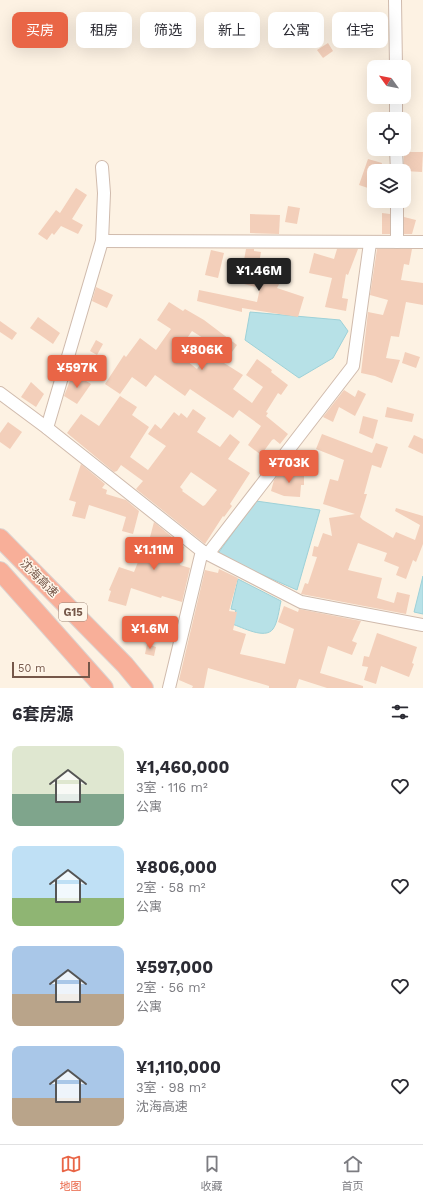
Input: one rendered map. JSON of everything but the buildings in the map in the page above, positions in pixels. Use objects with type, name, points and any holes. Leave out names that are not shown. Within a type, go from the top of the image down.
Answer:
[{"type":"highway","name":"沈海高速","points":[[0,538],[125,665],[144,688]]},
{"type":"highway","name":"沈海高速","points":[[0,571],[104,688]]},
{"type":"street","points":[[395,0],[396,60]]},
{"type":"street","points":[[47,428],[102,241],[104,193],[102,167]]},
{"type":"street","points":[[397,208],[397,242]]},
{"type":"street","points":[[102,241],[423,242]]},
{"type":"street","points":[[169,688],[205,553],[353,366],[370,243]]},
{"type":"street","points":[[0,393],[47,428],[205,553],[301,602],[423,625]]},
{"type":"water","points":[[250,312],[340,320],[348,331],[333,358],[299,378],[245,340]]},
{"type":"water","points":[[256,501],[320,510],[297,590],[222,557],[219,552]]},
{"type":"water","points":[[423,576],[423,614],[414,612]]},
{"type":"water","points":[[238,579],[281,601],[276,623],[273,629],[269,632],[253,632],[232,624],[236,610],[231,609]]}]
